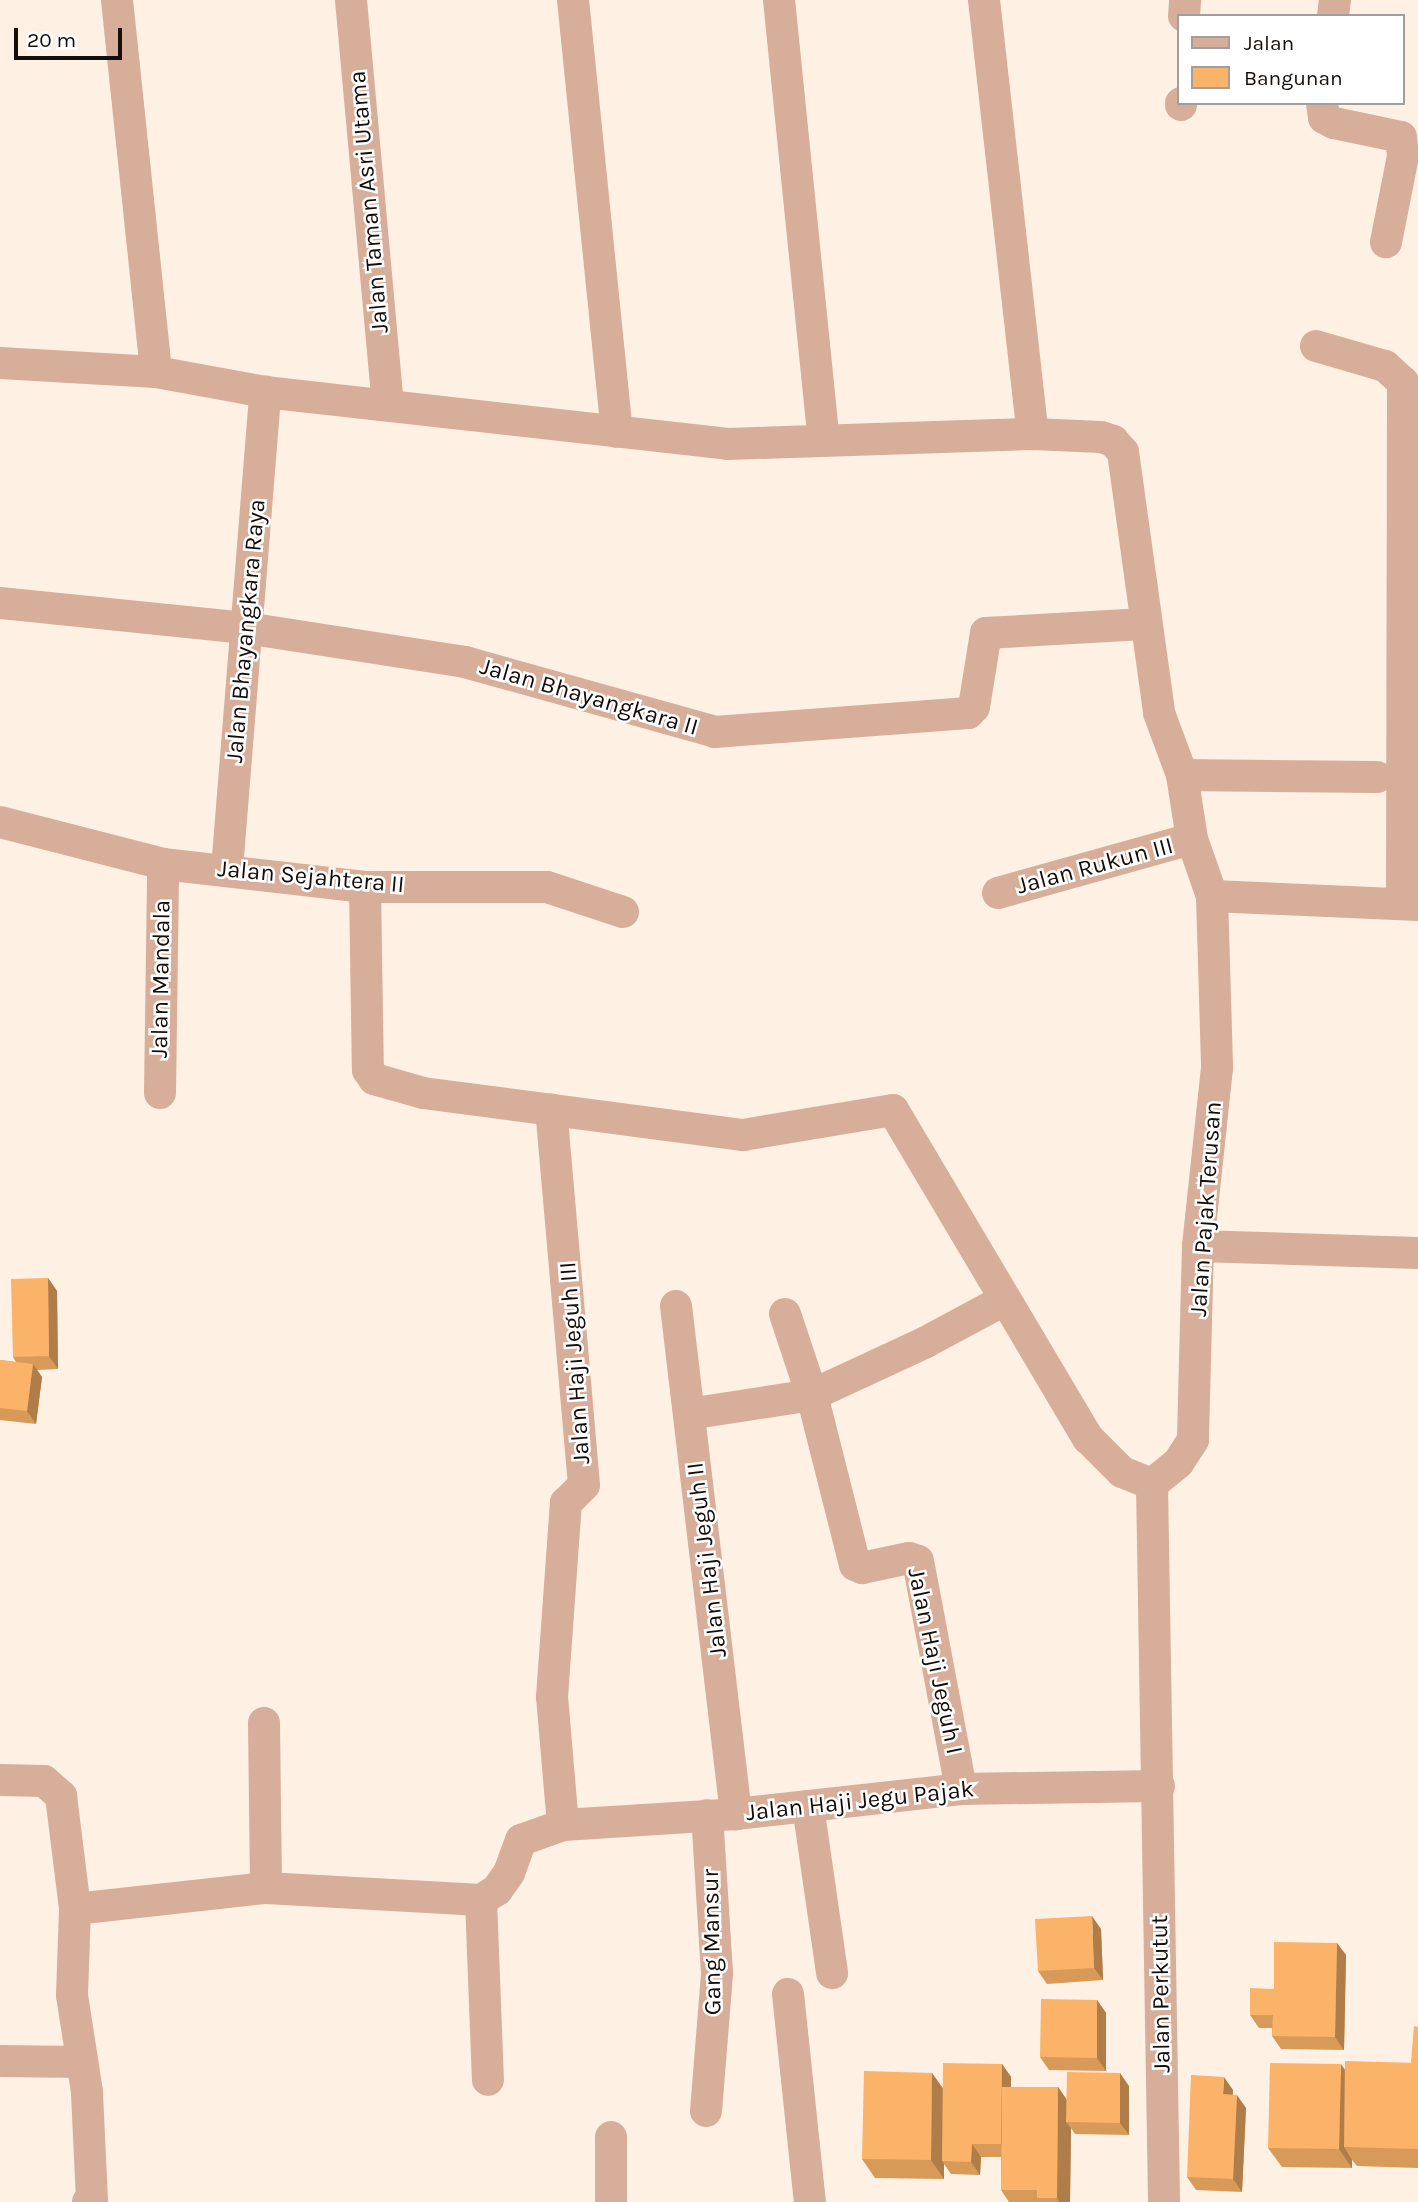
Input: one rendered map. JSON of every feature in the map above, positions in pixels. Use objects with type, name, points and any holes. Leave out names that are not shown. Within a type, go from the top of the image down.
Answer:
[{"type":"street","points":[[117,0],[156,372]]},
{"type":"street","name":"Jalan Taman Asri Utama","points":[[351,0],[388,405]]},
{"type":"street","points":[[573,0],[617,432]]},
{"type":"street","points":[[779,0],[824,440]]},
{"type":"street","points":[[984,0],[1033,434]]},
{"type":"street","points":[[1322,105],[1324,118],[1334,123],[1401,137],[1408,186],[1386,242]]},
{"type":"street","points":[[1212,896],[1410,904],[1412,547],[1404,382],[1385,366],[1316,346]]},
{"type":"street","name":"Jalan Pajak Terusan","points":[[0,363],[156,372],[265,392],[728,444],[1033,434],[1113,440],[1123,452],[1144,624],[1159,713],[1182,775],[1192,839],[1212,896],[1217,1068],[1198,1246],[1193,1440],[1178,1463],[1152,1484]]},
{"type":"street","name":"Jalan Bhayangkara Raya","points":[[227,869],[265,392]]},
{"type":"street","name":"Jalan Bhayangkara II","points":[[0,603],[246,628],[465,663],[715,732],[968,713],[974,707],[986,633],[1144,624]]},
{"type":"street","points":[[1182,775],[1377,778]]},
{"type":"street","name":"Jalan Sejahtera II","points":[[0,822],[163,864],[227,869],[365,887],[547,887],[623,912]]},
{"type":"street","name":"Jalan Rukun III","points":[[998,892],[1192,839]]},
{"type":"street","name":"Jalan Mandala","points":[[160,1093],[163,864]]},
{"type":"street","points":[[365,887],[368,1070],[374,1079],[422,1093],[743,1135],[893,1110],[1088,1438],[1122,1472],[1152,1484],[1159,1786]]},
{"type":"street","name":"Jalan Haji Jeguh III","points":[[551,1109],[584,1485],[566,1503],[552,1697],[563,1825]]},
{"type":"street","points":[[1198,1246],[1418,1253]]},
{"type":"street","points":[[689,1414],[812,1395],[926,1342],[1004,1300]]},
{"type":"street","name":"Jalan Haji Jeguh II","points":[[676,1306],[689,1414],[722,1814]]},
{"type":"street","points":[[785,1314],[812,1395]]},
{"type":"street","name":"Jalan Haji Jeguh I","points":[[812,1395],[855,1565],[862,1568],[909,1558],[918,1561],[961,1789]]},
{"type":"street","points":[[264,1723],[266,1888]]},
{"type":"street","points":[[0,1780],[44,1781],[61,1796],[75,1909],[72,1995],[87,2092],[90,2201]]},
{"type":"street","name":"Jalan Haji Jegu Pajak","points":[[563,1825],[722,1814],[961,1789],[1159,1786]]},
{"type":"street","name":"Jalan Perkutut","points":[[1159,1786],[1164,2202]]},
{"type":"street","points":[[808,1806],[832,1973]]},
{"type":"street","name":"Gang Mansur","points":[[706,2111],[717,1973],[722,1814]]},
{"type":"street","points":[[75,1909],[266,1888],[481,1900],[497,1891],[509,1873],[520,1840],[563,1825]]},
{"type":"street","points":[[481,1900],[488,2080]]},
{"type":"street","points":[[788,1994],[810,2202]]},
{"type":"street","points":[[0,2061],[81,2062]]},
{"type":"street","points":[[611,2137],[611,2202]]},
{"type":"building","points":[[48,1278],[49,1356],[13,1357],[11,1279]]},
{"type":"building","points":[[0,1360],[33,1364],[27,1411],[0,1408]]},
{"type":"building","points":[[1092,1916],[1094,1968],[1038,1971],[1035,1919]]},
{"type":"building","points":[[1274,1942],[1337,1943],[1335,2037],[1272,2036],[1273,2015],[1250,2015],[1250,1988],[1274,1989]]},
{"type":"building","points":[[1041,1999],[1097,2000],[1097,2058],[1040,2057]]},
{"type":"building","points":[[1414,2026],[1418,2027],[1418,2063],[1411,2063]]},
{"type":"building","points":[[1345,2061],[1418,2063],[1418,2149],[1344,2147]]},
{"type":"building","points":[[943,2063],[1002,2064],[1001,2144],[972,2144],[971,2162],[942,2161]]},
{"type":"building","points":[[1270,2063],[1341,2064],[1339,2149],[1268,2148]]},
{"type":"building","points":[[864,2071],[932,2073],[931,2160],[862,2159]]},
{"type":"building","points":[[1067,2072],[1120,2073],[1120,2123],[1066,2122]]},
{"type":"building","points":[[1191,2075],[1224,2077],[1223,2094],[1237,2095],[1233,2179],[1187,2177]]},
{"type":"building","points":[[1002,2087],[1058,2087],[1057,2198],[1037,2198],[1037,2190],[1001,2190]]}]
